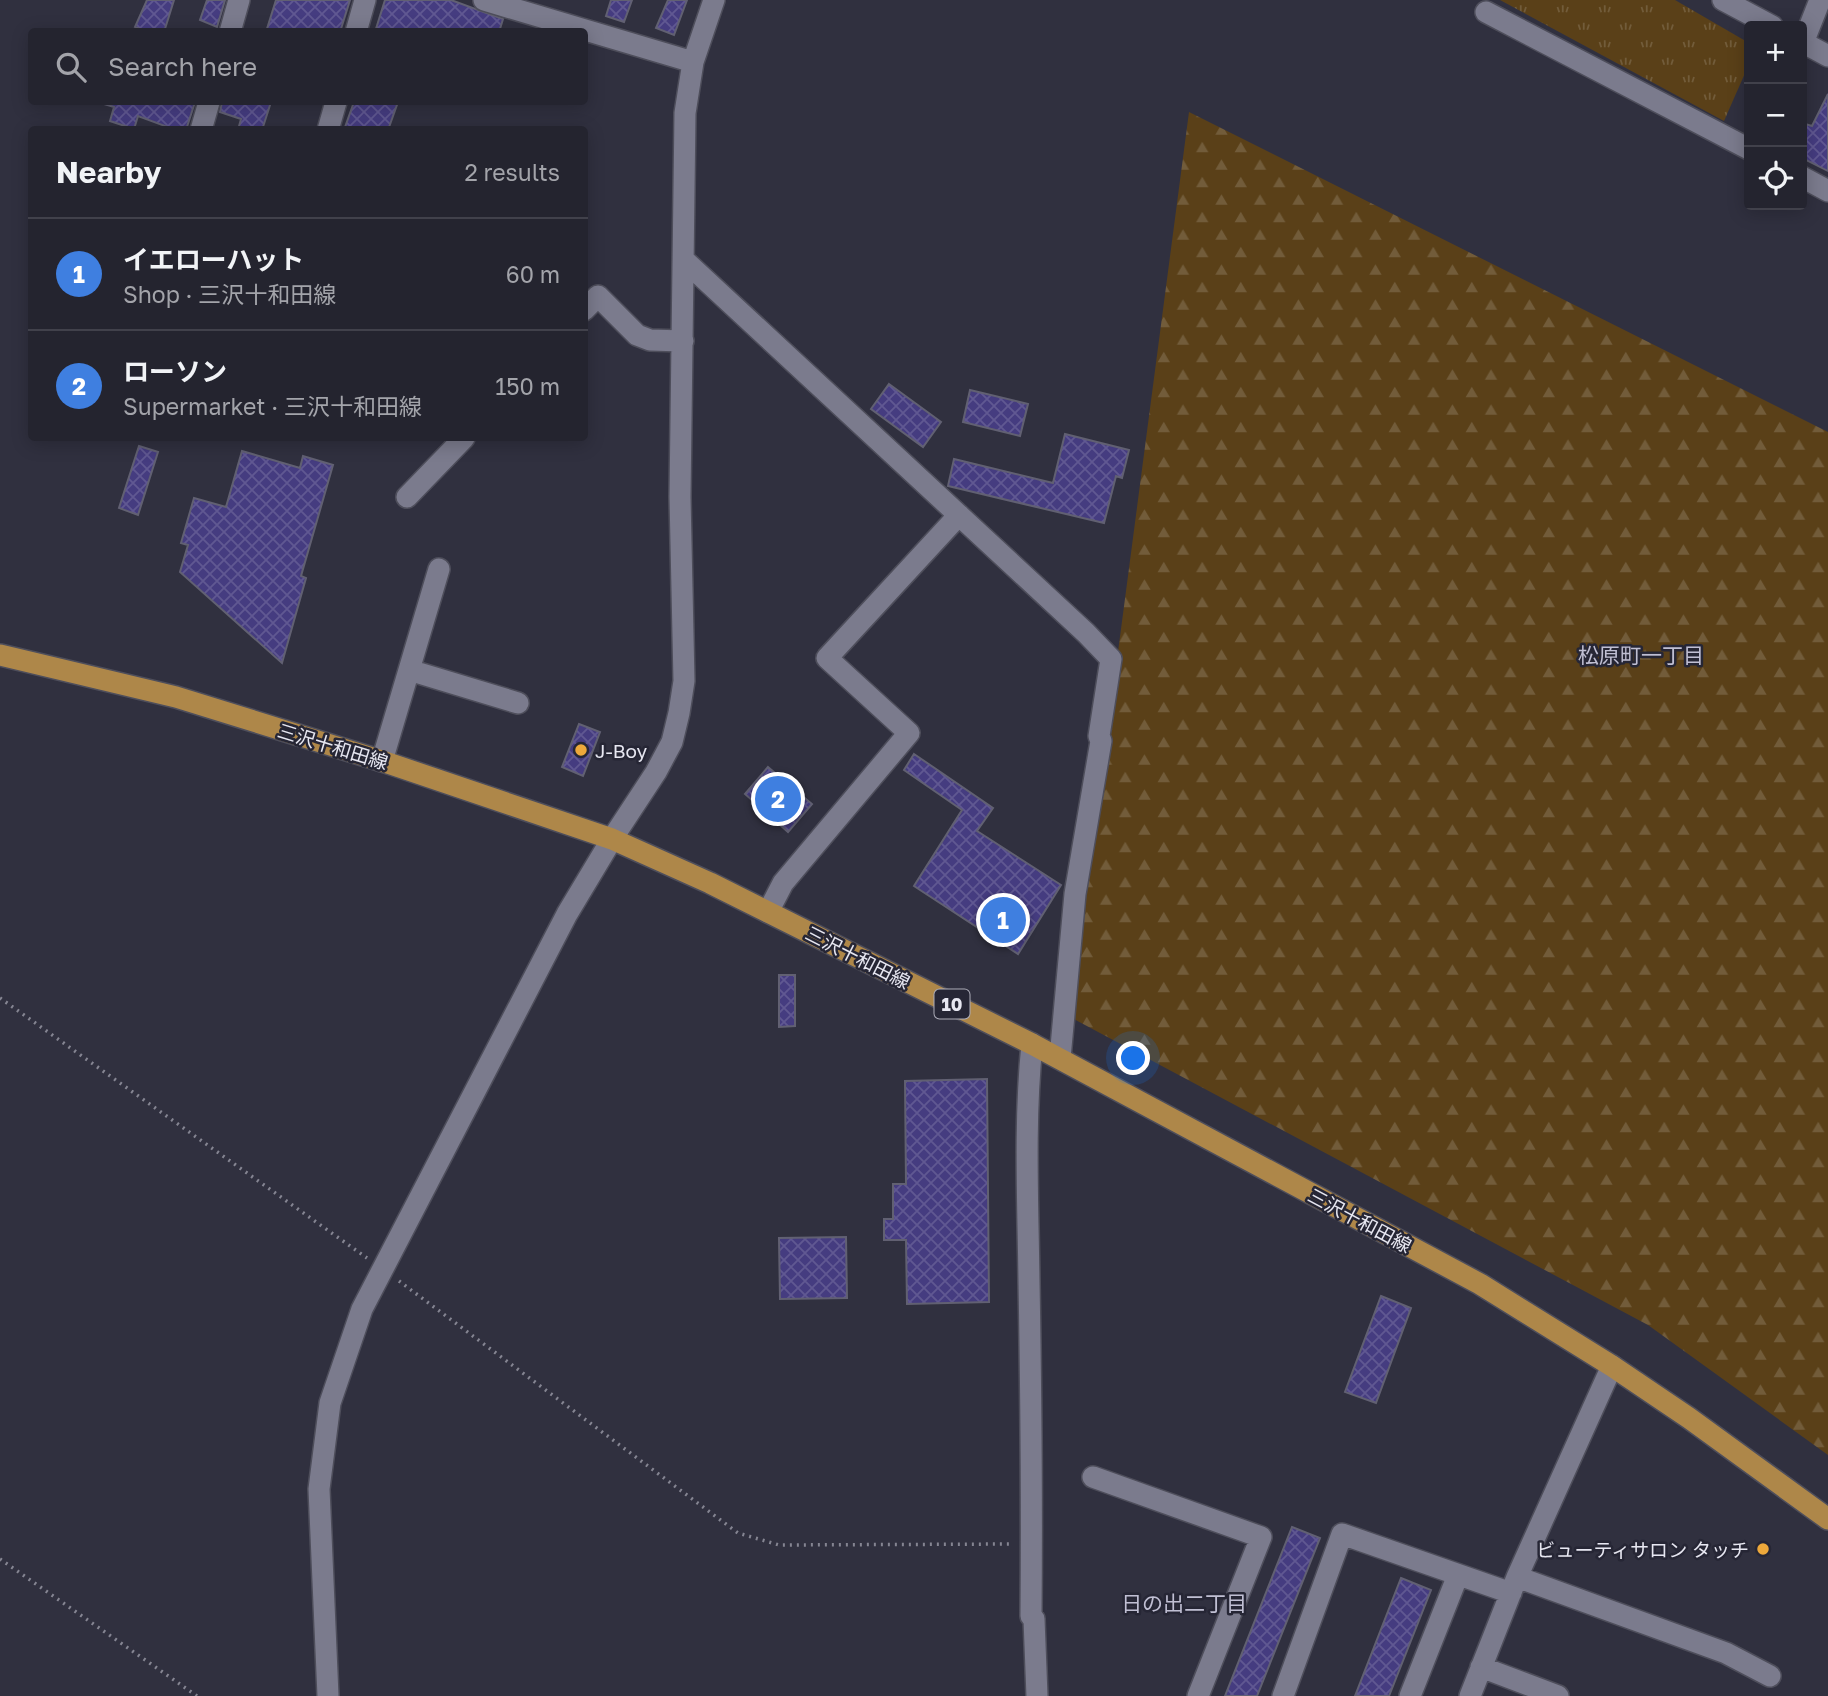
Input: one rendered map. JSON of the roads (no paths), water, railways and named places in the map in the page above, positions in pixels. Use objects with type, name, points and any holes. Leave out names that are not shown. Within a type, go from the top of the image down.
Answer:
[{"type":"main road","name":"三沢十和田線","points":[[0,655],[176,697],[382,761],[612,839],[710,883],[1060,1058],[1480,1284],[1612,1366],[1828,1519]]},
{"type":"street","points":[[231,28],[239,0]]},
{"type":"street","points":[[357,28],[365,0]]},
{"type":"street","points":[[484,0],[578,28]]},
{"type":"street","points":[[328,1696],[319,1489],[330,1403],[362,1309],[567,914],[672,742],[684,681],[680,497],[685,113],[693,62],[714,0]]},
{"type":"street","points":[[1723,0],[1763,21]]},
{"type":"street","points":[[1807,31],[1820,0]]},
{"type":"street","points":[[1486,12],[1745,147]]},
{"type":"street","points":[[588,31],[693,62]]},
{"type":"street","points":[[1807,46],[1828,56]]},
{"type":"street","points":[[202,126],[208,105]]},
{"type":"street","points":[[329,126],[335,105]]},
{"type":"street","points":[[1807,180],[1828,191]]},
{"type":"street","points":[[684,260],[1111,659],[1099,736],[1101,741],[1075,894],[1060,1058]]},
{"type":"street","points":[[588,306],[598,296],[637,335],[650,340],[683,341]]},
{"type":"street","points":[[407,497],[461,441]]},
{"type":"street","points":[[768,912],[783,883],[909,733],[827,658],[959,515]]},
{"type":"street","points":[[382,761],[439,569]]},
{"type":"street","points":[[409,670],[518,704]]},
{"type":"street","points":[[1032,1044],[1028,1080],[1031,1616],[1034,1619],[1037,1696]]},
{"type":"street","points":[[1470,1696],[1514,1585],[1612,1366]]},
{"type":"street","points":[[1093,1476],[1261,1536],[1198,1696]]},
{"type":"street","points":[[1283,1696],[1342,1534],[1458,1575],[1514,1585],[1726,1653],[1770,1676]]},
{"type":"street","points":[[1410,1696],[1458,1575]]},
{"type":"street","points":[[1481,1667],[1558,1696]]},
{"type":"place","name":"J-Boy","points":[[581,750]]},
{"type":"place","name":"ローソン","points":[[778,799]]},
{"type":"place","name":"イエローハット","points":[[1003,920]]},
{"type":"place","name":"ビューティサロン タッチ","points":[[1763,1549]]},
{"type":"district","name":"松原町一丁目","points":[[1641,655]]},
{"type":"district","name":"日の出二丁目","points":[[1184,1603]]}]
